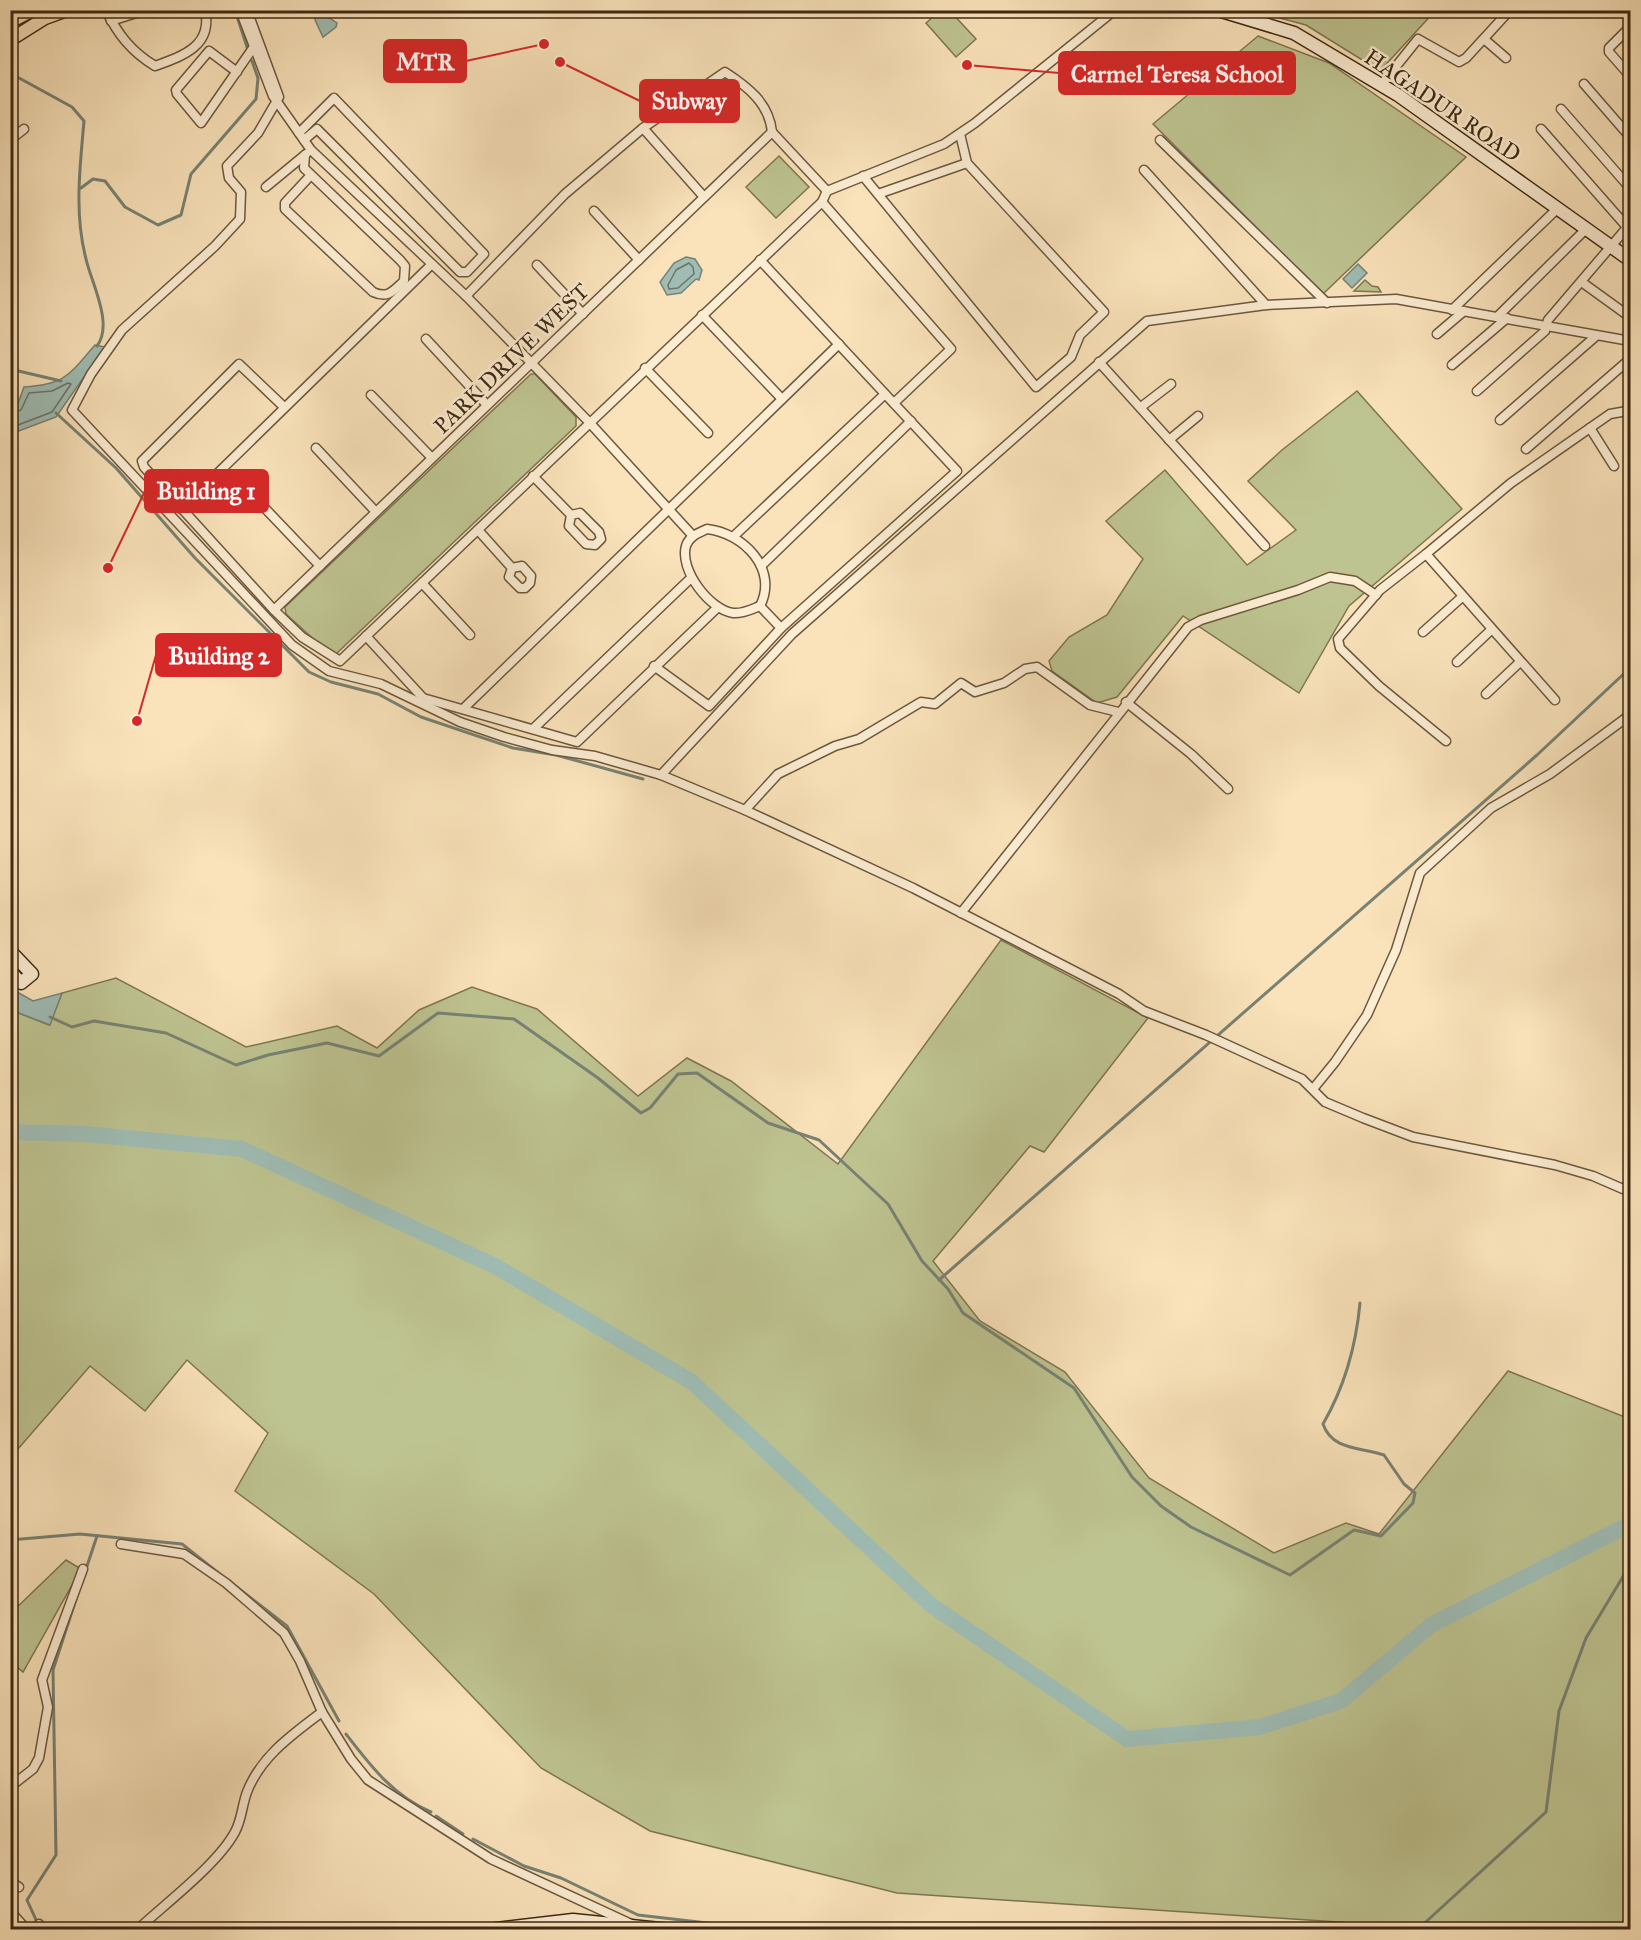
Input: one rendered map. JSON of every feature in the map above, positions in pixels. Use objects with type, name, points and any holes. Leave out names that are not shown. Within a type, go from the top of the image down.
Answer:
[{"type":"main road","points":[[10,22],[33,10]]},
{"type":"main road","points":[[10,40],[45,18],[67,10]]},
{"type":"street","points":[[106,10],[117,32],[138,56],[155,66],[180,57],[203,40],[208,24],[205,10]]},
{"type":"street","points":[[111,21],[146,10]]},
{"type":"street","points":[[240,10],[276,102],[301,136],[308,153],[466,296],[589,422],[693,536]]},
{"type":"street","points":[[247,10],[279,97],[258,133],[227,166],[229,178],[241,192],[240,219],[215,246],[122,330],[92,374],[72,410],[230,576],[262,615],[292,645],[329,671],[381,684],[460,722],[552,750],[595,756],[661,775],[745,810],[913,888],[1119,994],[1144,1011],[1254,1056],[1302,1079],[1325,1102],[1413,1137],[1555,1165],[1593,1176],[1630,1192]]},
{"type":"street","points":[[284,407],[239,364],[142,461],[144,467],[274,610],[302,637],[340,661],[645,368],[822,202],[827,191],[944,144],[960,134],[1114,10]]},
{"type":"street","name":"HAGADUR ROAD","points":[[1218,10],[1294,33],[1381,85],[1630,260]]},
{"type":"street","points":[[1381,85],[1418,39],[1459,62],[1466,58],[1510,10]]},
{"type":"street","points":[[1630,27],[1609,48],[1609,52],[1630,76]]},
{"type":"street","points":[[1484,39],[1506,58]]},
{"type":"street","points":[[237,72],[212,51],[207,52],[176,90],[177,94],[201,123],[237,72],[253,48]]},
{"type":"street","points":[[466,296],[565,194],[643,128],[725,72],[747,87],[770,115],[772,132],[827,191]]},
{"type":"street","points":[[1584,84],[1630,137]]},
{"type":"street","points":[[301,136],[310,121],[334,98],[484,254],[467,272],[460,272],[310,121]]},
{"type":"street","points":[[1561,110],[1627,185]]},
{"type":"street","points":[[643,128],[704,197]]},
{"type":"street","points":[[10,140],[24,129]]},
{"type":"street","points":[[301,136],[317,129]]},
{"type":"street","points":[[1477,392],[1545,331],[1547,325],[1628,225],[1540,129]]},
{"type":"street","name":"PARK DRIVE WEST","points":[[274,610],[772,132]]},
{"type":"street","points":[[863,176],[1036,387],[1071,357],[1080,335],[1104,312],[968,163],[960,134]]},
{"type":"street","points":[[1160,140],[1327,303]]},
{"type":"street","points":[[308,153],[304,168],[405,266],[405,280],[390,294],[382,296],[373,292],[285,209],[285,203],[290,195],[311,175]]},
{"type":"street","points":[[267,187],[308,153]]},
{"type":"street","points":[[878,194],[968,163]]},
{"type":"street","points":[[1144,170],[1266,305]]},
{"type":"street","points":[[1627,185],[1630,174]]},
{"type":"street","points":[[822,202],[951,349],[894,403]]},
{"type":"street","points":[[1452,310],[1558,208]]},
{"type":"street","points":[[594,211],[639,260]]},
{"type":"street","points":[[1497,317],[1586,229]]},
{"type":"street","points":[[654,666],[709,706],[782,628],[957,471],[760,260]]},
{"type":"street","points":[[181,508],[432,264]]},
{"type":"street","points":[[537,265],[583,314]]},
{"type":"street","points":[[1583,283],[1630,317]]},
{"type":"street","points":[[661,775],[792,634],[1148,321],[1266,305],[1396,299],[1630,341]]},
{"type":"street","points":[[1437,334],[1464,311]]},
{"type":"street","points":[[702,315],[782,399]]},
{"type":"street","points":[[1452,365],[1507,318]]},
{"type":"street","points":[[1500,420],[1596,336]]},
{"type":"street","points":[[426,339],[487,405]]},
{"type":"street","points":[[463,709],[839,344]]},
{"type":"street","points":[[1526,449],[1630,359]]},
{"type":"street","points":[[1099,363],[1142,407],[1264,546]]},
{"type":"street","points":[[645,368],[708,433]]},
{"type":"street","points":[[1142,407],[1171,384]]},
{"type":"street","points":[[734,536],[885,394]]},
{"type":"street","points":[[372,395],[432,458]]},
{"type":"street","points":[[1446,741],[1379,686],[1340,648],[1338,639],[1376,595],[1511,483],[1610,414],[1629,412]]},
{"type":"street","points":[[1169,440],[1198,416]]},
{"type":"street","points":[[761,566],[911,422]]},
{"type":"street","points":[[1590,428],[1614,466]]},
{"type":"street","points":[[316,448],[376,512]]},
{"type":"street","points":[[533,476],[571,515]]},
{"type":"street","points":[[258,501],[320,566]]},
{"type":"street","points":[[707,529],[734,536],[749,549],[761,566],[766,579],[766,594],[760,606],[738,613],[718,608],[691,578],[686,559],[686,546],[693,536],[707,529]]},
{"type":"street","points":[[478,530],[512,568]]},
{"type":"street","points":[[1426,554],[1555,700]]},
{"type":"street","points":[[961,913],[1118,712],[1188,627],[1201,620],[1298,590],[1330,577],[1355,581],[1376,595]]},
{"type":"street","points":[[533,729],[691,578]]},
{"type":"street","points":[[422,583],[470,635]]},
{"type":"street","points":[[1423,632],[1462,597]]},
{"type":"street","points":[[760,606],[782,628]]},
{"type":"street","points":[[366,636],[423,698],[577,741],[718,608]]},
{"type":"street","points":[[1456,662],[1491,630]]},
{"type":"street","points":[[1486,694],[1520,662]]},
{"type":"street","points":[[745,810],[778,774],[835,746],[858,739],[921,702],[935,704],[961,683],[975,692],[1004,683],[1025,669],[1037,667],[1090,705],[1118,712]]},
{"type":"street","points":[[1126,702],[1191,754],[1228,789]]},
{"type":"street","points":[[1312,1089],[1335,1062],[1367,1015],[1396,950],[1420,873],[1491,808],[1550,774],[1630,715]]},
{"type":"street","points":[[10,951],[32,974],[21,983],[10,971]]},
{"type":"street","points":[[120,1544],[184,1554],[226,1583],[284,1633],[300,1661],[322,1712],[363,1773],[396,1800],[491,1859],[634,1925]]},
{"type":"street","points":[[10,1787],[33,1769],[39,1758],[48,1707],[42,1680],[83,1569]]},
{"type":"street","points":[[137,1929],[212,1860],[235,1833],[247,1793],[263,1764],[277,1748],[322,1712]]},
{"type":"street","points":[[10,1881],[19,1887]]},
{"type":"street","points":[[10,1911],[27,1929]]},
{"type":"street","points":[[488,1929],[573,1920],[670,1929]]},
{"type":"green space","points":[[941,10],[950,11],[976,39],[956,57],[926,23]]},
{"type":"green space","points":[[1268,10],[1435,11],[1380,71],[1306,25],[1264,14]]},
{"type":"green space","points":[[1258,36],[1329,63],[1466,157],[1323,294],[1153,124]]},
{"type":"green space","points":[[779,156],[809,187],[776,218],[746,187]]},
{"type":"green space","points":[[1365,280],[1372,286],[1378,287],[1381,292],[1354,291]]},
{"type":"green space","points":[[531,374],[535,374],[576,417],[576,426],[336,654],[330,654],[286,614],[285,607]]},
{"type":"green space","points":[[1357,391],[1462,509],[1349,606],[1299,693],[1183,616],[1117,697],[1097,703],[1052,671],[1049,661],[1069,637],[1107,615],[1143,559],[1106,521],[1165,470],[1247,565],[1296,530],[1248,481],[1282,450]]},
{"type":"green space","points":[[1001,940],[1148,1018],[1044,1152],[1030,1146],[933,1261],[980,1321],[1065,1372],[1149,1478],[1274,1553],[1346,1523],[1379,1534],[1508,1371],[1630,1419],[1630,1929],[1445,1929],[897,1893],[650,1831],[541,1768],[374,1594],[235,1491],[268,1433],[187,1360],[145,1411],[90,1366],[11,1457],[11,1010],[49,1025],[62,993],[116,978],[246,1047],[337,1026],[377,1048],[419,1010],[472,987],[537,1009],[638,1096],[687,1058],[731,1081],[838,1164]]},
{"type":"green space","points":[[66,1560],[81,1569],[23,1672],[11,1662],[11,1613]]},
{"type":"water","points":[[316,16],[328,17],[337,23],[336,27],[323,37],[315,20]]},
{"type":"water","points":[[686,257],[695,259],[702,270],[699,280],[696,279],[681,293],[667,295],[660,282],[674,263]]},
{"type":"water","points":[[1358,264],[1367,273],[1352,288],[1343,279]]},
{"type":"water","points":[[95,345],[105,347],[56,417],[11,434],[11,409],[17,406],[24,387],[38,386],[66,376]]},
{"type":"water","points":[[10,988],[33,1001],[62,993],[50,1025],[11,1010]]},
{"type":"waterway","points":[[235,10],[248,50]]},
{"type":"waterway","points":[[81,188],[93,179],[105,181],[125,207],[158,225],[181,215],[191,174],[256,99],[258,78],[252,61]]},
{"type":"waterway","points":[[10,73],[72,107],[84,121],[80,173],[80,225],[86,259],[102,315],[102,337],[97,346]]},
{"type":"waterway","points":[[10,369],[61,381]]},
{"type":"waterway","points":[[56,413],[116,468],[195,558],[309,672],[331,682],[378,694],[421,717],[513,748],[556,755],[643,779]]},
{"type":"waterway","points":[[939,1280],[1537,755],[1630,668]]},
{"type":"waterway","points":[[50,1017],[72,1027],[94,1021],[166,1033],[236,1065],[268,1055],[327,1043],[379,1056],[438,1013],[514,1019],[598,1078],[641,1113],[650,1108],[678,1074],[697,1073],[768,1123],[819,1140],[888,1204],[922,1261],[948,1289],[963,1313],[1074,1388],[1132,1477],[1161,1506],[1191,1527],[1290,1575],[1354,1530],[1381,1536],[1413,1503],[1415,1493],[1404,1484],[1384,1455],[1340,1444],[1327,1433],[1323,1424],[1338,1395],[1348,1365],[1356,1335],[1360,1303]]},
{"type":"waterway","points":[[10,1132],[85,1134],[242,1149],[495,1266],[692,1382],[931,1605],[1127,1739],[1260,1727],[1341,1701],[1431,1625],[1630,1524]]},
{"type":"waterway","points":[[10,1540],[80,1534],[182,1544],[221,1575]]},
{"type":"waterway","points":[[86,1569],[97,1536]]},
{"type":"waterway","points":[[1417,1930],[1546,1812],[1559,1711],[1586,1638],[1630,1565]]},
{"type":"waterway","points":[[234,1585],[287,1626],[339,1721]]},
{"type":"waterway","points":[[37,1922],[27,1900],[56,1855],[53,1670],[78,1593]]},
{"type":"waterway","points":[[346,1734],[383,1779],[405,1797],[431,1812]]},
{"type":"waterway","points":[[436,1816],[463,1834]]},
{"type":"waterway","points":[[473,1839],[524,1866],[561,1878],[638,1915],[768,1930]]},
{"type":"place","name":"MTR","points":[[544,44]]},
{"type":"place","name":"Subway","points":[[560,62]]},
{"type":"place","name":"Carmel Teresa School","points":[[967,65]]},
{"type":"place","name":"Building 1","points":[[108,568]]},
{"type":"place","name":"Building 2","points":[[137,721]]}]
